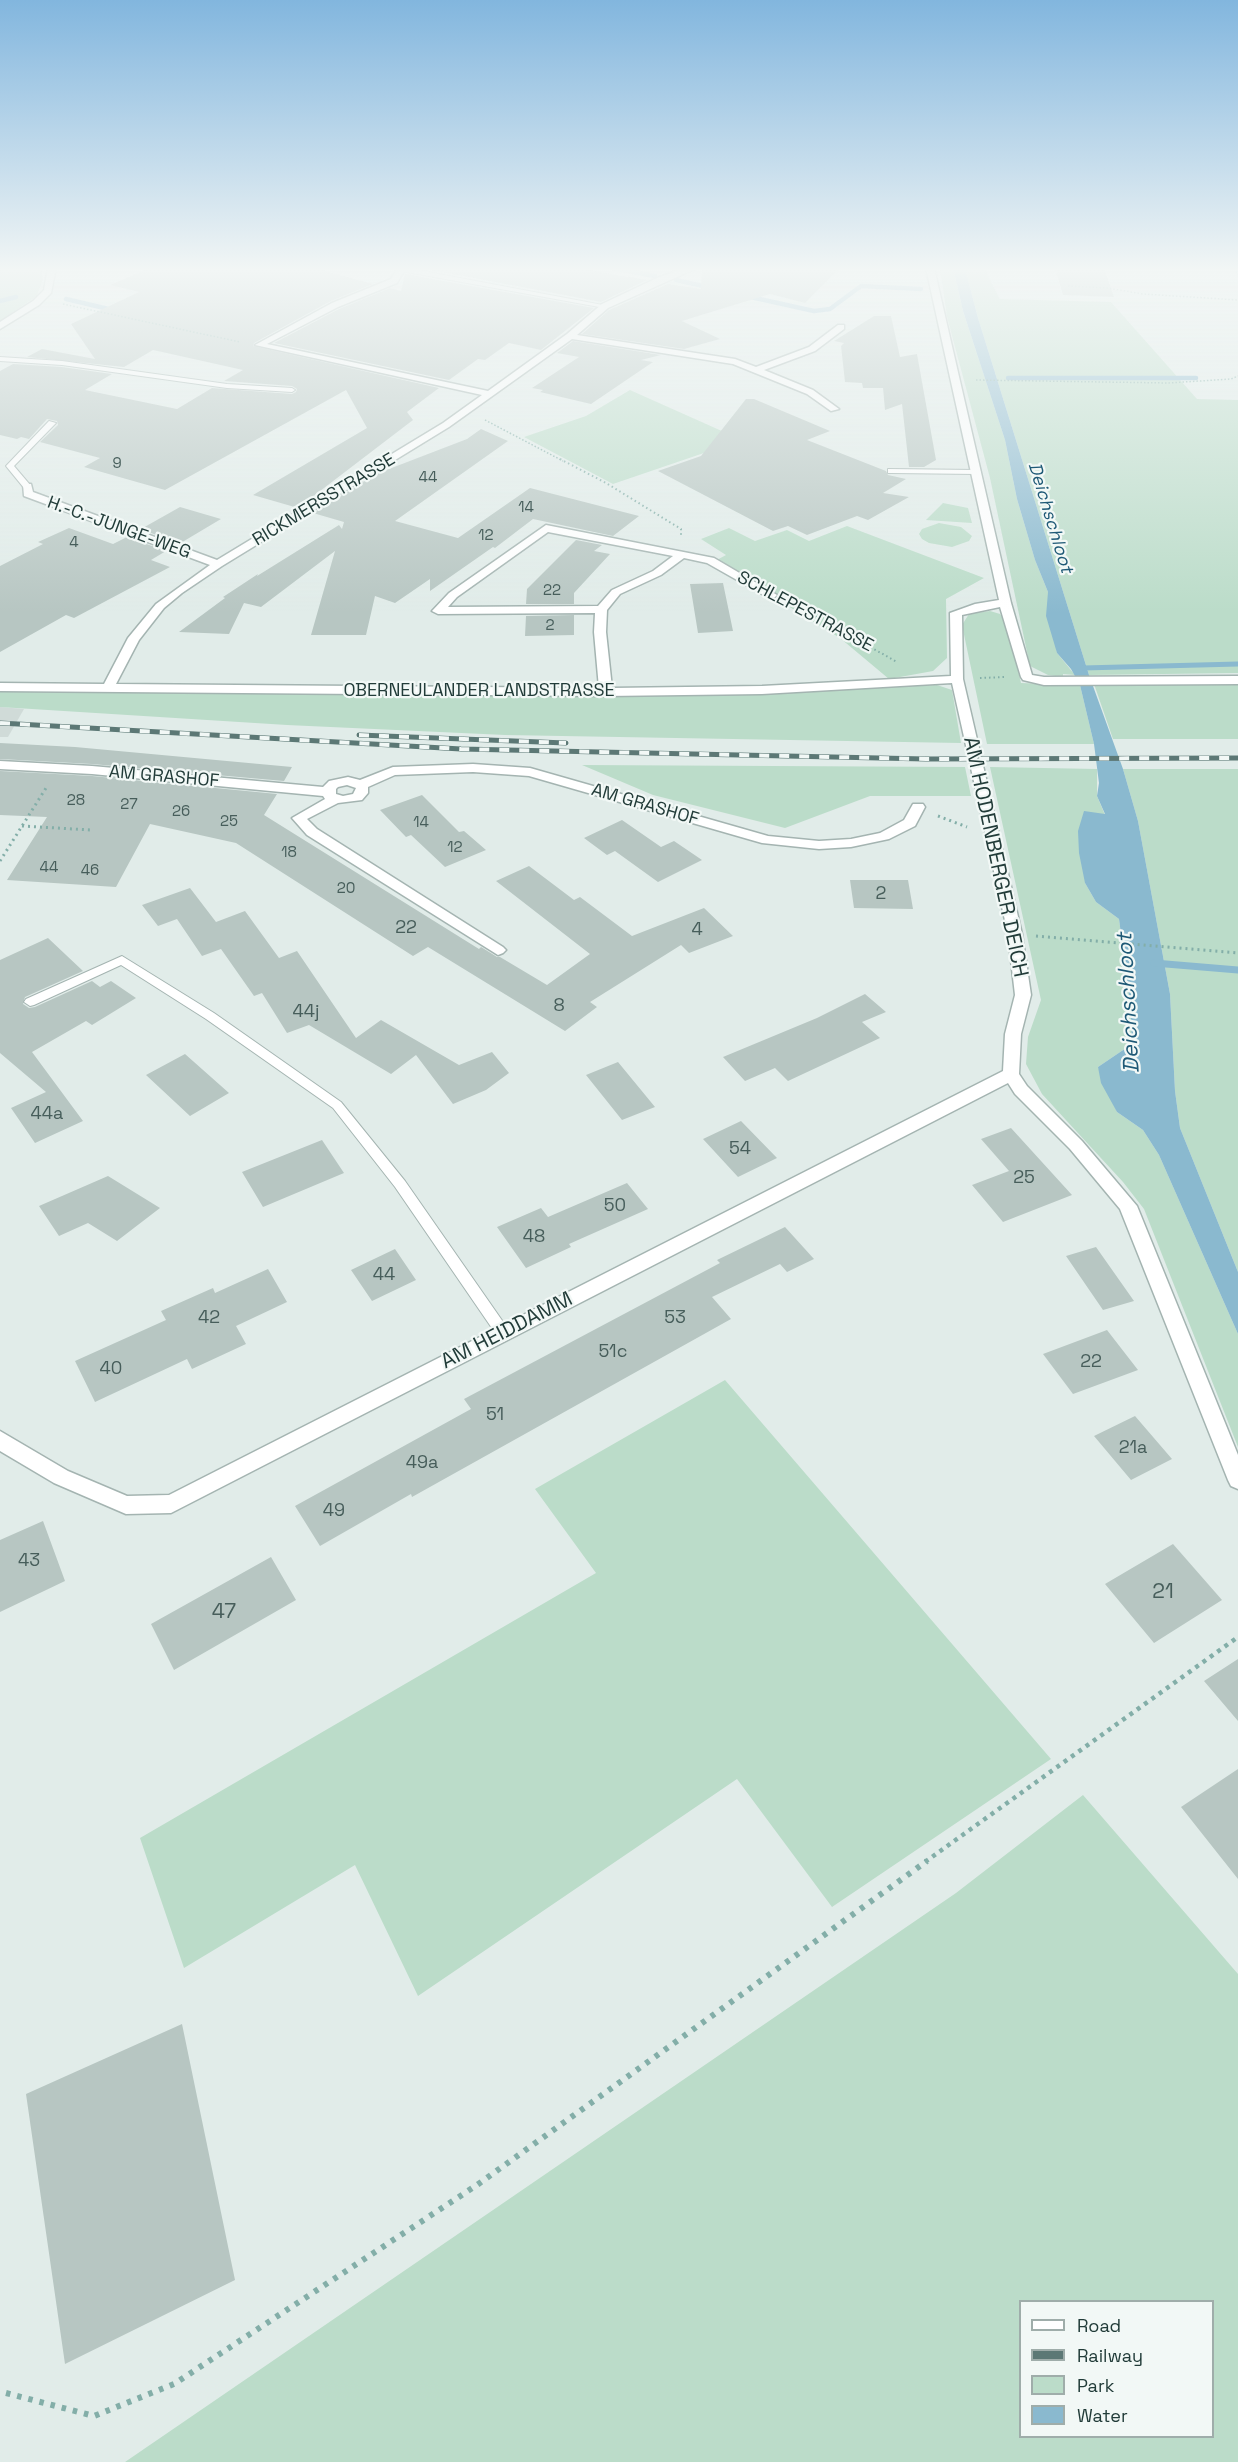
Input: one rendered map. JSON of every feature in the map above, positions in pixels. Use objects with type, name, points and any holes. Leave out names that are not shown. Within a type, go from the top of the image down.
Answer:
[{"type":"street","points":[[438,383],[490,394]]},
{"type":"street","name":"RICKMERSSTRASSE","points":[[108,688],[122,657],[153,613],[178,591],[218,564],[382,465],[505,383]]},
{"type":"street","points":[[788,383],[810,392],[834,410]]},
{"type":"street","points":[[956,383],[1005,603],[1027,676],[1044,681],[1238,680]]},
{"type":"street","name":"H.-C.-JUNGE-WEG","points":[[27,486],[27,494],[218,564]]},
{"type":"street","name":"SCHLEPESTRASSE","points":[[602,609],[438,611],[453,595],[546,528],[680,556],[710,560],[771,595]]},
{"type":"street","points":[[606,692],[600,632],[602,609],[616,592],[657,573],[680,556]]},
{"type":"street","name":"AM HODENBERGER DEICH","points":[[1005,603],[979,606],[956,613],[957,679],[990,836],[1015,934],[1023,995],[1013,1034],[1011,1074]]},
{"type":"street","name":"OBERNEULANDER LANDSTRASSE","points":[[0,687],[606,692],[762,690],[957,679]]},
{"type":"street","name":"AM GRASHOF","points":[[0,765],[59,768],[332,796]]},
{"type":"street","name":"AM GRASHOF","points":[[332,796],[329,788],[340,782],[355,782],[361,785],[393,771],[473,768],[530,772],[766,840],[819,845],[851,843],[884,836],[910,823],[918,807]]},
{"type":"street","name":"AM GRASHOF","points":[[332,796],[299,818],[312,832],[498,950]]},
{"type":"street","points":[[1011,1074],[1021,1090],[1076,1145],[1128,1206],[1238,1480]]},
{"type":"street","name":"AM HEIDDAMM","points":[[0,1440],[61,1477],[126,1505],[171,1504],[1011,1074]]},
{"type":"lane","points":[[205,383],[292,390]]},
{"type":"lane","points":[[27,486],[10,466],[52,423]]},
{"type":"lane","points":[[891,471],[977,472]]},
{"type":"lane","points":[[30,1002],[122,960],[210,1017],[337,1105],[400,1184],[503,1333]]},
{"type":"path","points":[[461,414],[486,420],[606,483],[681,529],[680,556]]},
{"type":"path","name":"SCHLEPESTRASSE","points":[[771,595],[779,596],[839,628],[926,681]]},
{"type":"path","points":[[957,679],[1027,676]]},
{"type":"path","points":[[0,861],[59,768]]},
{"type":"path","points":[[918,807],[990,836]]},
{"type":"path","points":[[22,826],[91,830]]},
{"type":"path","points":[[1015,934],[1238,953]]},
{"type":"path","points":[[6,2392],[93,2416],[174,2384],[477,2185],[1238,1637]]},
{"type":"shaded area","points":[[0,707],[24,709],[8,737],[0,737]]},
{"type":"green space","points":[[965,383],[986,383],[1005,440],[1017,499],[1035,560],[1048,592],[1057,653],[1075,675],[1063,674],[1063,677],[1048,675],[1030,666],[990,478]]},
{"type":"green space","points":[[998,383],[1183,383],[1197,399],[1238,400],[1238,673],[1089,675]]},
{"type":"green space","points":[[630,390],[742,440],[613,484],[524,437],[586,416]]},
{"type":"green space","points":[[943,503],[968,508],[972,523],[926,520]]},
{"type":"green space","points":[[939,523],[961,527],[972,536],[969,541],[952,547],[929,543],[922,539],[919,534],[922,529]]},
{"type":"green space","points":[[847,526],[984,578],[946,599],[947,658],[933,671],[889,679],[840,638],[715,561],[726,555],[701,539],[729,528],[755,541],[787,530],[809,541]]},
{"type":"green space","points":[[990,611],[1000,614],[1007,624],[1021,683],[1080,685],[1094,744],[987,744],[962,625],[969,614]]},
{"type":"green space","points":[[1238,683],[1238,739],[1113,739],[1094,684]]},
{"type":"green space","points":[[937,685],[952,690],[961,743],[505,735],[287,725],[0,707],[0,689],[846,689]]},
{"type":"green space","points":[[582,765],[965,767],[971,796],[870,796],[785,828],[653,795]]},
{"type":"green space","points":[[990,767],[1097,769],[1097,796],[1105,815],[1085,883],[1096,902],[1119,919],[1130,1002],[1132,1044],[1098,1067],[1117,1112],[1143,1130],[1159,1155],[1238,1334],[1238,1447],[1144,1209],[1123,1182],[1042,1094],[1026,1064],[1028,1037],[1041,1000]]},
{"type":"green space","points":[[1123,769],[1238,769],[1238,1272],[1180,1128],[1175,1091],[1170,994],[1138,821]]},
{"type":"green space","points":[[725,1380],[1051,1759],[832,1907],[737,1779],[418,1996],[355,1865],[184,1968],[140,1838],[596,1573],[535,1489]]},
{"type":"green space","points":[[1083,1795],[1238,1974],[1238,2462],[125,2462],[956,1893]]},
{"type":"water","points":[[986,383],[998,383],[1089,675],[1123,769],[1138,821],[1170,994],[1175,1091],[1180,1128],[1238,1272],[1238,1334],[1159,1155],[1143,1130],[1117,1112],[1101,1083],[1098,1067],[1132,1044],[1130,1002],[1119,919],[1096,902],[1085,883],[1079,853],[1078,831],[1084,811],[1105,814],[1097,796],[1099,783],[1094,744],[1080,685],[1071,669],[1057,653],[1046,616],[1048,592],[1035,560],[1017,499],[1005,440]]},
{"type":"building","points":[[0,383],[97,383],[85,390],[177,409],[212,388],[292,394],[297,389],[292,386],[250,383],[416,383],[439,388],[407,412],[413,420],[307,501],[315,498],[298,508],[253,495],[367,428],[346,390],[165,490],[84,467],[100,458],[40,442],[58,425],[57,421],[47,419],[29,439],[0,435]]},
{"type":"building","points":[[540,383],[622,383],[591,404],[532,388]]},
{"type":"building","points":[[860,383],[922,383],[936,460],[924,467],[909,467],[902,404],[885,410],[883,388],[863,388]]},
{"type":"building","points":[[746,399],[754,399],[830,431],[807,440],[886,471],[888,475],[906,479],[883,493],[909,497],[868,520],[857,516],[807,535],[788,526],[773,531],[658,471],[701,456]]},
{"type":"building","points":[[481,429],[508,441],[395,521],[458,538],[530,488],[639,516],[613,536],[533,519],[495,548],[493,547],[430,591],[430,579],[395,603],[375,596],[366,635],[311,635],[335,551],[261,607],[244,603],[229,634],[179,632],[225,598],[223,597],[258,574],[257,576],[339,525],[342,529],[344,522],[313,513],[376,474],[467,439]]},
{"type":"building","points":[[180,507],[221,519],[179,544],[141,529]]},
{"type":"building","points":[[69,528],[113,544],[127,537],[166,551],[151,560],[170,567],[74,618],[66,615],[0,652],[0,566],[43,544],[38,542]]},
{"type":"building","points":[[576,540],[602,545],[594,551],[610,554],[574,593],[574,604],[526,604],[527,589]]},
{"type":"building","points":[[723,583],[733,631],[698,633],[690,584]]},
{"type":"building","points":[[574,615],[574,635],[525,636],[526,616]]},
{"type":"building","points":[[0,743],[75,747],[292,767],[284,781],[92,764],[0,759]]},
{"type":"building","points":[[0,771],[92,776],[277,794],[264,815],[479,949],[481,947],[500,957],[547,985],[590,954],[496,881],[529,866],[574,900],[580,897],[632,936],[704,908],[733,936],[689,953],[681,945],[590,1002],[597,1007],[565,1031],[428,947],[413,956],[236,843],[150,824],[116,887],[7,880],[47,817],[0,815]]},
{"type":"building","points":[[422,795],[459,832],[464,831],[486,850],[445,867],[411,835],[406,837],[380,810]]},
{"type":"building","points":[[622,820],[661,847],[674,841],[702,860],[658,882],[615,851],[607,855],[584,838]]},
{"type":"building","points":[[850,880],[908,880],[913,909],[854,908]]},
{"type":"building","points":[[190,888],[216,922],[245,911],[279,958],[297,951],[356,1038],[381,1020],[459,1065],[492,1052],[509,1073],[486,1090],[453,1104],[416,1055],[391,1074],[309,1025],[287,1033],[262,993],[254,996],[221,949],[202,956],[177,919],[158,926],[142,905]]},
{"type":"building","points":[[48,938],[83,971],[25,997],[23,1004],[29,1008],[35,1007],[92,981],[100,987],[111,981],[136,998],[92,1025],[86,1021],[32,1052],[83,1121],[35,1143],[11,1108],[46,1092],[0,1053],[0,960]]},
{"type":"building","points":[[865,994],[886,1012],[862,1022],[880,1038],[788,1081],[775,1068],[745,1081],[723,1057],[817,1018]]},
{"type":"building","points":[[185,1054],[229,1093],[190,1116],[146,1075]]},
{"type":"building","points":[[618,1062],[655,1107],[622,1120],[586,1075]]},
{"type":"building","points":[[741,1121],[777,1158],[738,1177],[703,1139]]},
{"type":"building","points":[[1011,1128],[1072,1195],[1003,1222],[972,1185],[1009,1171],[981,1139]]},
{"type":"building","points":[[322,1140],[344,1173],[263,1207],[242,1172]]},
{"type":"building","points":[[108,1176],[160,1208],[117,1241],[88,1223],[59,1236],[39,1206]]},
{"type":"building","points":[[627,1183],[648,1209],[569,1244],[571,1247],[526,1268],[497,1227],[541,1208],[548,1217]]},
{"type":"building","points":[[785,1227],[814,1259],[787,1272],[780,1264],[712,1297],[731,1319],[320,1546],[295,1506],[471,1409],[464,1399],[720,1263],[717,1260]]},
{"type":"building","points":[[1096,1247],[1134,1301],[1103,1310],[1066,1256]]},
{"type":"building","points":[[395,1249],[416,1280],[372,1301],[351,1270]]},
{"type":"building","points":[[268,1269],[287,1302],[236,1326],[246,1344],[192,1369],[187,1359],[95,1402],[75,1361],[166,1320],[161,1311],[213,1288],[215,1293]]},
{"type":"building","points":[[1107,1330],[1138,1370],[1073,1394],[1043,1354]]},
{"type":"building","points":[[1135,1416],[1172,1459],[1131,1480],[1094,1436]]},
{"type":"building","points":[[43,1521],[65,1581],[0,1612],[0,1540]]},
{"type":"building","points":[[1173,1544],[1222,1600],[1154,1643],[1105,1584]]},
{"type":"building","points":[[271,1557],[296,1600],[174,1670],[151,1624]]},
{"type":"building","points":[[1238,1659],[1238,1721],[1204,1681]]},
{"type":"building","points":[[1238,1769],[1238,1879],[1181,1807]]},
{"type":"building","points":[[182,2024],[235,2280],[65,2364],[26,2094]]},
{"type":"waterway","points":[[1083,668],[1238,664]]},
{"type":"waterway","points":[[1154,963],[1238,970]]},
{"type":"railway","points":[[0,723],[461,749],[926,759],[1238,758]]},
{"type":"railway","points":[[359,735],[566,743]]},
{"type":"water label","name":"Deichschloot","points":[[1050,518]]},
{"type":"water label","name":"Deichschloot","points":[[1129,1003]]}]
